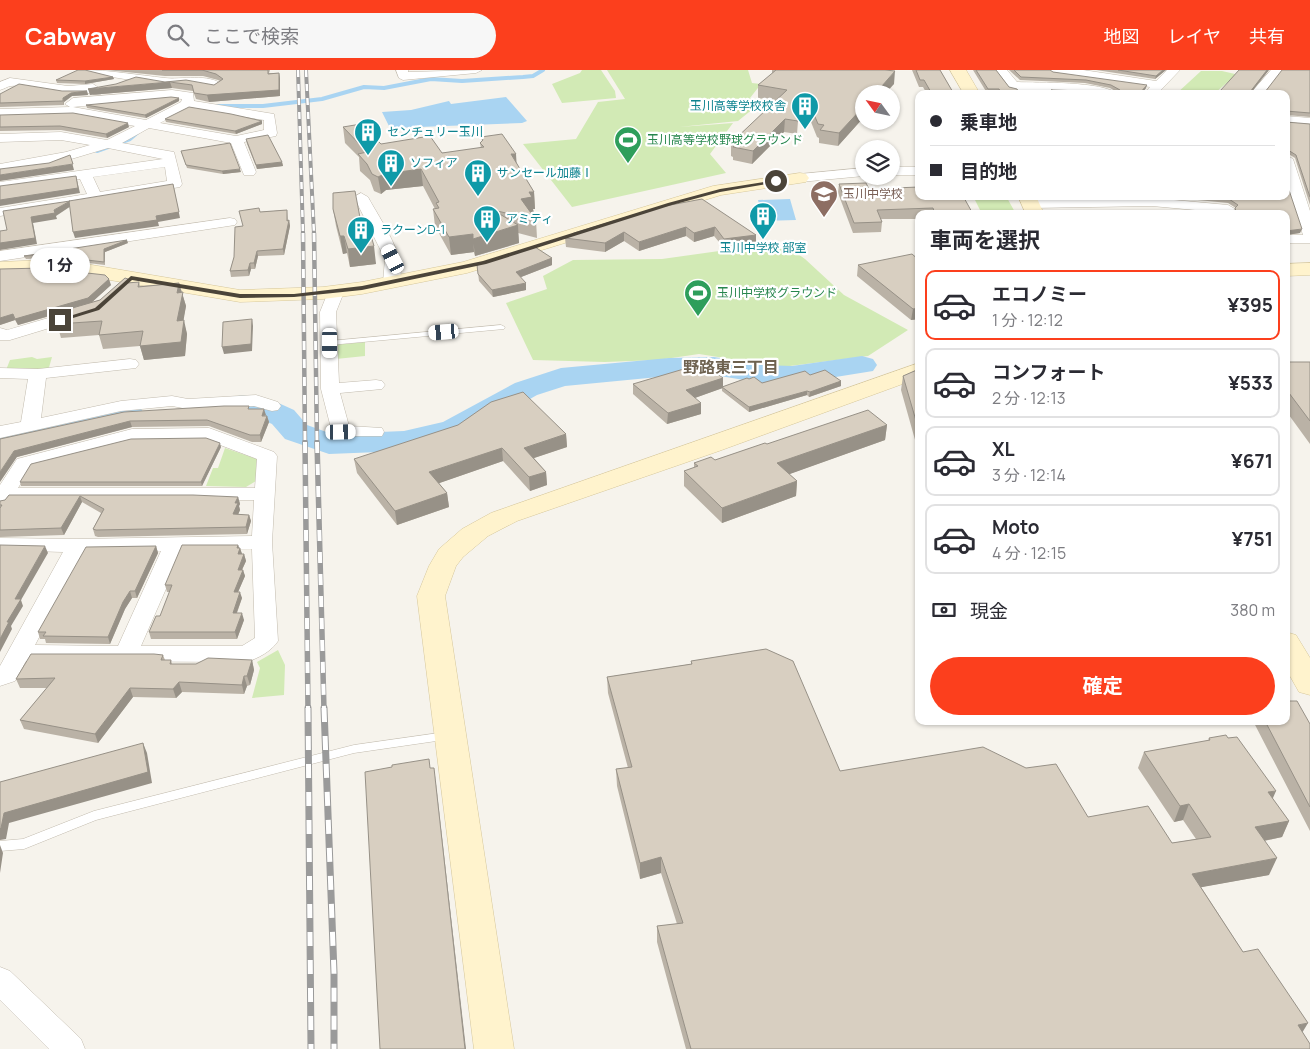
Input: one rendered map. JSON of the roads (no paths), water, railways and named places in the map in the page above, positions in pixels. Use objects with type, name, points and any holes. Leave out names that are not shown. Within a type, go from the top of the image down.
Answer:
[{"type":"street","points":[[88,70],[167,82],[187,80],[216,85]]},
{"type":"street","points":[[402,70],[403,76],[476,70]]},
{"type":"street","points":[[958,70],[970,90]]},
{"type":"street","points":[[1001,70],[1014,86],[1074,87],[1090,90]]},
{"type":"street","points":[[1053,70],[1113,77],[1154,90],[1172,70]]},
{"type":"street","points":[[1260,90],[1277,70]]},
{"type":"street","points":[[0,86],[10,82],[73,90],[117,86],[136,77]]},
{"type":"street","points":[[66,110],[73,102],[172,94],[189,96],[187,104]]},
{"type":"street","points":[[0,113],[66,110],[145,124],[236,140],[271,133],[270,117],[187,104],[145,124],[124,138],[68,156],[10,155]]},
{"type":"street","points":[[1290,120],[1310,122]]},
{"type":"street","points":[[0,212],[175,184],[169,155],[111,143],[61,136],[10,155]]},
{"type":"street","points":[[0,138],[10,155]]},
{"type":"street","points":[[236,140],[249,172]]},
{"type":"street","points":[[0,186],[169,162]]},
{"type":"street","points":[[900,171],[915,171]]},
{"type":"street","points":[[1290,172],[1310,234]]},
{"type":"street","points":[[0,268],[45,266],[124,284],[240,296],[271,297],[336,292],[501,258],[645,211],[720,190],[800,178],[855,173]]},
{"type":"street","points":[[85,174],[95,196]]},
{"type":"street","points":[[361,197],[393,259],[391,282]]},
{"type":"street","points":[[1031,204],[1074,200]]},
{"type":"street","points":[[1162,200],[1228,206]]},
{"type":"street","points":[[0,256],[230,222]]},
{"type":"street","points":[[1290,239],[1310,239]]},
{"type":"street","points":[[1290,270],[1310,270]]},
{"type":"street","points":[[202,291],[268,292],[391,282]]},
{"type":"street","points":[[336,292],[328,312],[330,389],[341,432],[374,432]]},
{"type":"street","points":[[0,333],[4,336],[97,309],[104,303]]},
{"type":"street","points":[[0,373],[38,374],[130,364]]},
{"type":"street","points":[[494,1049],[431,596],[443,566],[452,551],[484,526],[508,515],[702,449],[915,371]]},
{"type":"street","points":[[30,426],[38,374]]},
{"type":"street","points":[[330,389],[376,385]]},
{"type":"street","points":[[0,432],[120,406],[172,402],[188,404],[256,400],[272,406]]},
{"type":"street","points":[[2,498],[24,463],[132,435],[209,434],[267,456],[262,542],[267,641],[246,654],[19,653]]},
{"type":"street","points":[[2,498],[265,494]]},
{"type":"street","points":[[0,544],[77,546],[262,542]]},
{"type":"street","points":[[126,654],[175,544]]},
{"type":"street","points":[[0,678],[7,675],[77,546]]},
{"type":"street","points":[[1290,649],[1310,684]]},
{"type":"street","points":[[0,980],[70,1049]]},
{"type":"lane","points":[[330,343],[501,327]]},
{"type":"lane","points":[[0,846],[24,844],[94,816],[354,749],[450,735]]},
{"type":"water","points":[[506,97],[527,121],[522,123],[394,128],[389,126],[382,112],[411,110],[449,101],[451,104]]},
{"type":"water","points":[[790,199],[796,220],[763,221],[758,200]]},
{"type":"waterway","points":[[217,106],[263,106],[322,99],[364,87],[384,88],[431,79],[462,81],[523,77],[533,76],[543,70]]},
{"type":"waterway","points":[[97,151],[130,139],[137,133]]},
{"type":"waterway","points":[[219,406],[247,404],[263,408],[283,417],[296,432],[329,444],[404,441],[454,429],[526,389],[561,377],[669,367],[714,366],[762,374],[792,375],[862,365]]},
{"type":"waterway","points":[[0,439],[128,413]]},
{"type":"railway","points":[[298,70],[303,234]]},
{"type":"railway","points":[[306,70],[314,234]]},
{"type":"railway","points":[[303,233],[305,443]]},
{"type":"railway","points":[[314,233],[317,443]]},
{"type":"railway","points":[[305,442],[308,710]]},
{"type":"railway","points":[[317,442],[324,710]]},
{"type":"railway","points":[[308,708],[311,1049]]},
{"type":"railway","points":[[324,708],[334,973],[334,1049]]},
{"type":"place","name":"玉川高等学校校舎","points":[[805,130]]},
{"type":"place","name":"センチュリー玉川","points":[[368,156]]},
{"type":"place","name":"玉川高等学校野球グラウンド","points":[[628,164]]},
{"type":"place","name":"ソフィア","points":[[391,187]]},
{"type":"place","name":"サンセール加藤Ⅰ","points":[[478,197]]},
{"type":"place","name":"玉川中学校","points":[[824,218]]},
{"type":"place","name":"玉川中学校 部室","points":[[763,240]]},
{"type":"place","name":"アミティ","points":[[487,243]]},
{"type":"place","name":"ラクーンD-1","points":[[361,254]]},
{"type":"place","name":"玉川中学校グラウンド","points":[[698,317]]},
{"type":"district","name":"野路東三丁目","points":[[731,367]]}]
